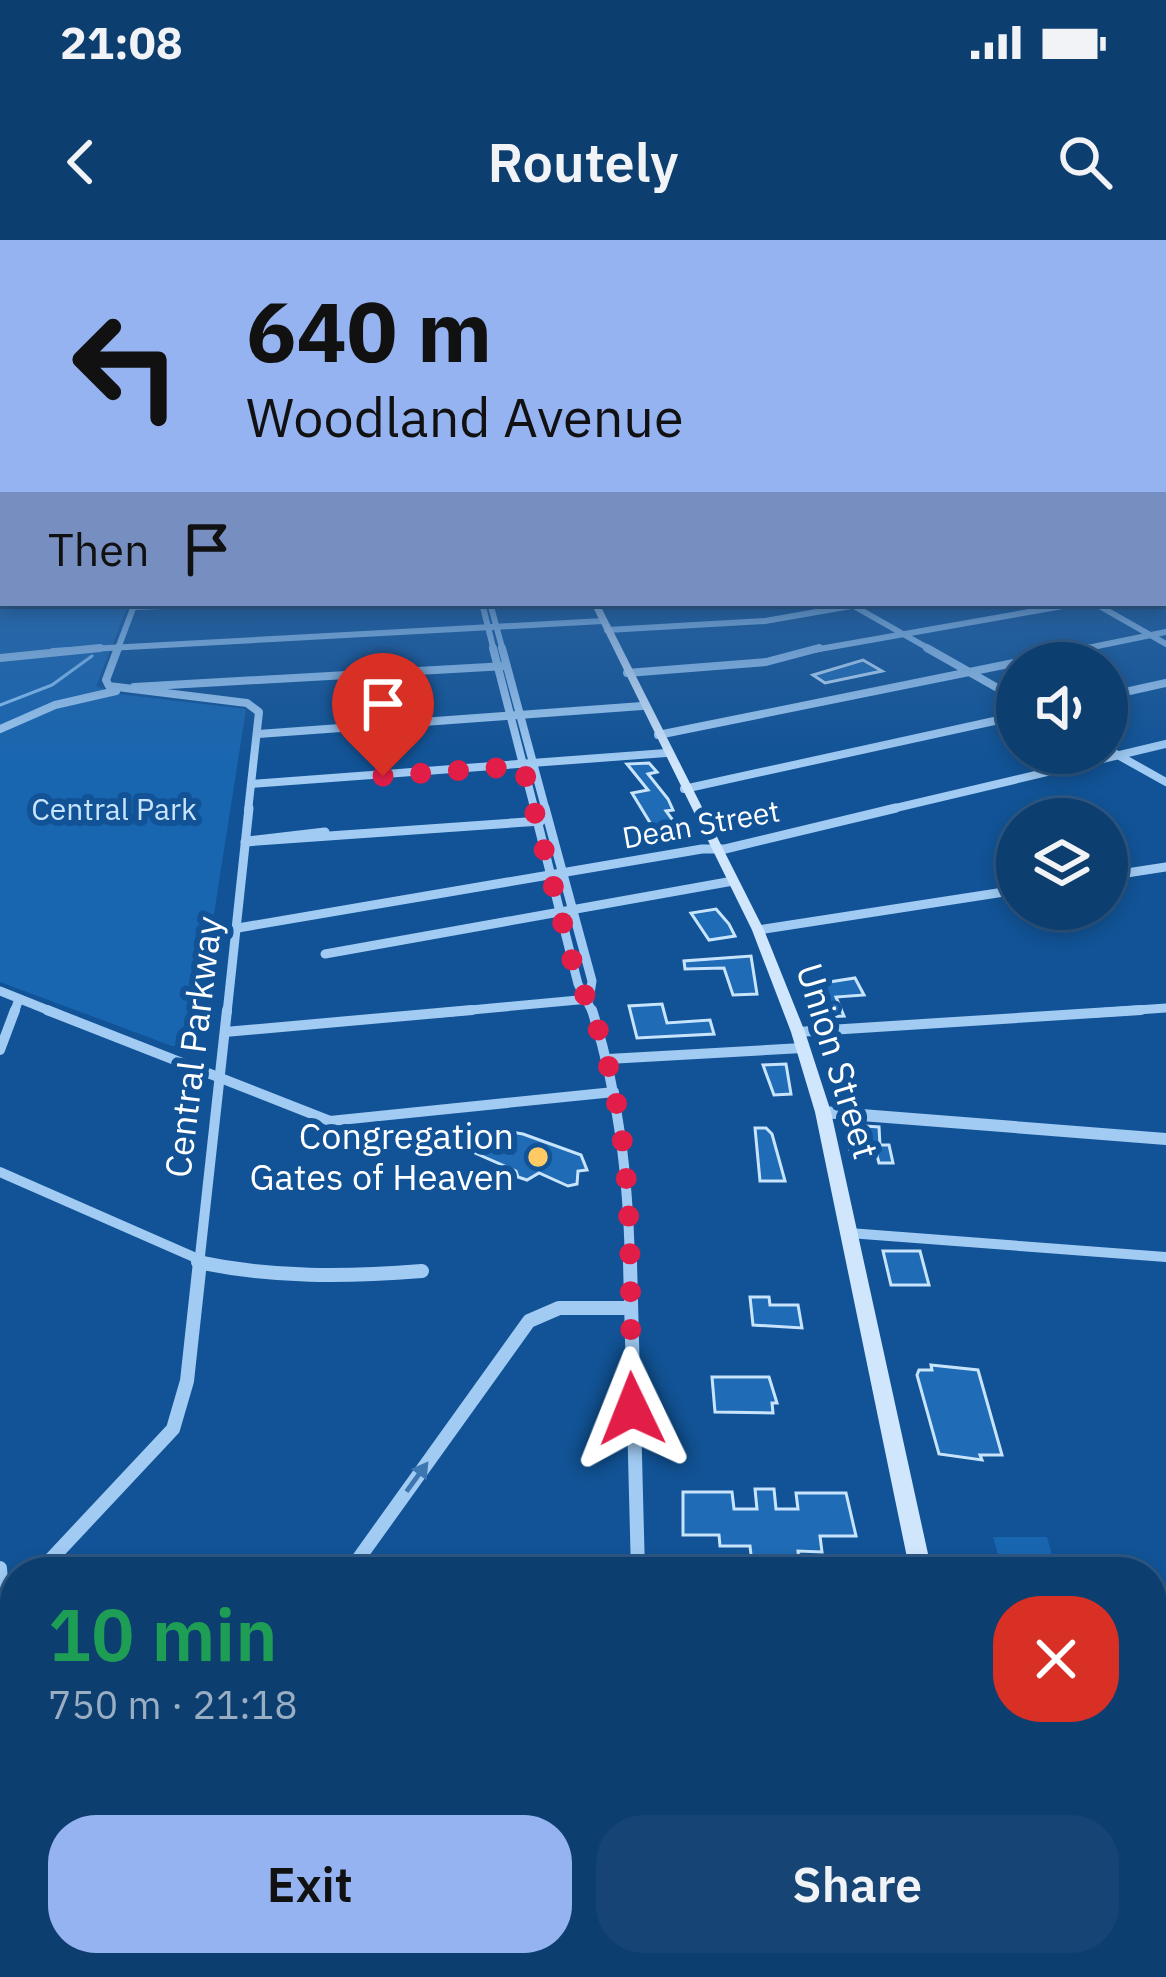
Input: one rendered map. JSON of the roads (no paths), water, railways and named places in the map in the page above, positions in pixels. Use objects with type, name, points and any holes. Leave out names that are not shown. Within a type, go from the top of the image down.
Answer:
[{"type":"main road","name":"Union Street","points":[[596,606],[642,706],[758,930],[800,1040],[823,1112],[918,1557]]},
{"type":"street","points":[[136,606],[126,646],[106,680],[109,686],[247,703],[259,712],[258,734],[642,706]]},
{"type":"street","points":[[487,606],[515,715],[535,762],[578,984],[589,999],[608,1059],[628,1164],[637,1557]]},
{"type":"street","points":[[0,658],[126,646],[492,627],[754,622],[841,606]]},
{"type":"street","points":[[855,606],[996,687]]},
{"type":"street","points":[[626,673],[760,662],[845,640],[906,636],[1064,606]]},
{"type":"street","points":[[1099,606],[1166,644]]},
{"type":"street","points":[[658,735],[1166,632]]},
{"type":"street","points":[[0,729],[55,705],[124,689],[501,666]]},
{"type":"street","points":[[1128,691],[1166,683]]},
{"type":"street","points":[[515,715],[535,818],[556,875]]},
{"type":"street","points":[[684,789],[996,721]]},
{"type":"street","name":"Central Parkway","points":[[53,1557],[173,1429],[187,1381],[258,734]]},
{"type":"street","name":"Dean Street","points":[[1128,753],[1166,744]]},
{"type":"street","points":[[252,784],[666,753]]},
{"type":"street","points":[[1128,760],[1166,782]]},
{"type":"street","name":"Dean Street","points":[[238,928],[714,848],[1036,774]]},
{"type":"street","points":[[245,842],[547,817]]},
{"type":"street","points":[[1128,873],[1166,867]]},
{"type":"street","points":[[325,954],[733,881]]},
{"type":"street","points":[[758,930],[996,893]]},
{"type":"street","points":[[0,991],[330,1121],[614,1092]]},
{"type":"street","points":[[0,1050],[19,999]]},
{"type":"street","points":[[225,1032],[589,999]]},
{"type":"street","points":[[608,1059],[1166,1008]]},
{"type":"street","points":[[823,1112],[1166,1139]]},
{"type":"street","points":[[0,1172],[198,1262],[245,1272],[342,1277],[422,1271]]},
{"type":"street","points":[[849,1233],[1166,1257]]},
{"type":"street","points":[[360,1557],[529,1321],[559,1308],[628,1308]]},
{"type":"waterway","points":[[0,705],[52,685],[92,656]]},
{"type":"place","name":"Congregation Gates of Heaven","points":[[538,1157]]},
{"type":"park label","name":"Central Park","points":[[114,810]]}]
